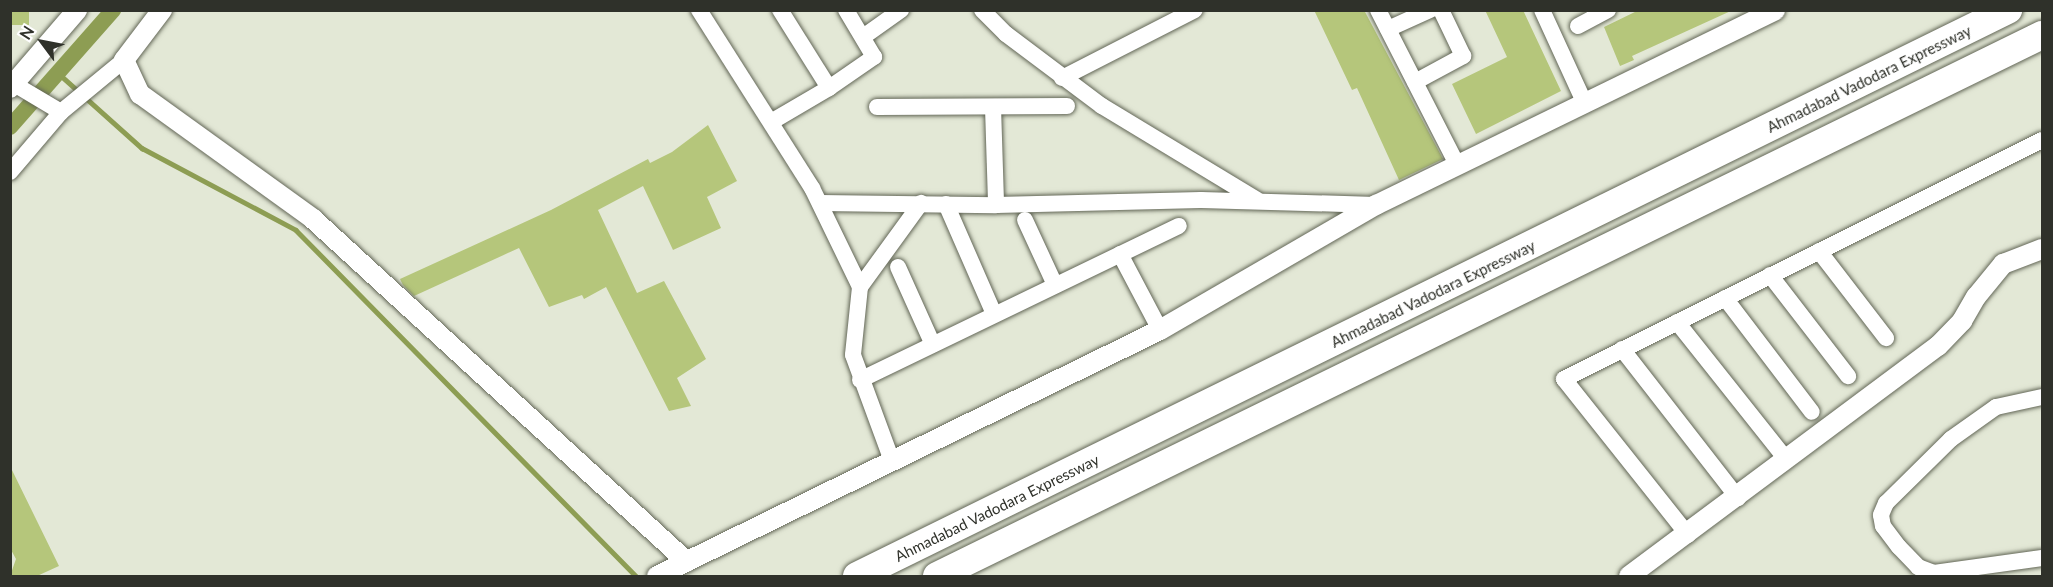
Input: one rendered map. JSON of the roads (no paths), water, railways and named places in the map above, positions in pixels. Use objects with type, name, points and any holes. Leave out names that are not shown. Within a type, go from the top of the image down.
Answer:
[{"type":"highway","name":"Ahmadabad Vadodara Expressway","points":[[857,576],[2008,10]]},
{"type":"highway","points":[[937,576],[2043,35]]},
{"type":"street","points":[[60,112],[12,86],[77,10]]},
{"type":"street","points":[[10,172],[60,112],[124,60],[162,10]]},
{"type":"street","points":[[699,10],[820,203],[860,287]]},
{"type":"street","points":[[780,10],[829,88]]},
{"type":"street","points":[[771,122],[829,88],[874,57],[846,10]]},
{"type":"street","points":[[863,37],[901,10]]},
{"type":"street","points":[[982,10],[1062,78],[1258,200]]},
{"type":"street","points":[[1062,78],[1195,10]]},
{"type":"street","points":[[1378,10],[1458,166]]},
{"type":"street","points":[[1388,29],[1430,10]]},
{"type":"street","points":[[1415,82],[1463,56],[1441,10]]},
{"type":"street","points":[[1542,10],[1585,104]]},
{"type":"street","points":[[1578,26],[1608,10]]},
{"type":"street","points":[[657,576],[1160,330],[1376,205],[1775,10]]},
{"type":"street","points":[[124,60],[140,94],[313,219],[687,562]]},
{"type":"street","points":[[877,107],[1067,106]]},
{"type":"street","points":[[993,107],[996,205]]},
{"type":"street","points":[[1688,535],[1564,379],[2043,140]]},
{"type":"street","points":[[820,203],[996,205],[1258,200],[1376,205]]},
{"type":"street","points":[[892,461],[860,380],[853,355],[860,287],[921,203]]},
{"type":"street","points":[[946,204],[994,314]]},
{"type":"street","points":[[1025,220],[1055,285]]},
{"type":"street","points":[[860,380],[1179,226]]},
{"type":"street","points":[[1629,576],[1738,498],[1786,459],[1938,346],[1962,321],[1976,297],[2003,264],[2043,249]]},
{"type":"street","points":[[1819,251],[1886,338]]},
{"type":"street","points":[[1120,254],[1160,330]]},
{"type":"street","points":[[898,267],[933,345]]},
{"type":"street","points":[[1770,275],[1848,376]]},
{"type":"street","points":[[1725,298],[1812,412]]},
{"type":"street","points":[[1677,322],[1786,459]]},
{"type":"street","points":[[1622,349],[1738,498]]},
{"type":"street","points":[[2043,397],[1996,408],[1951,439],[1886,503],[1881,515],[1883,525],[1899,547],[1918,567],[1934,573],[2043,558]]},
{"type":"waterway","points":[[10,127],[113,10]]},
{"type":"waterway","points":[[58,73],[142,148],[296,230],[636,576]]}]
